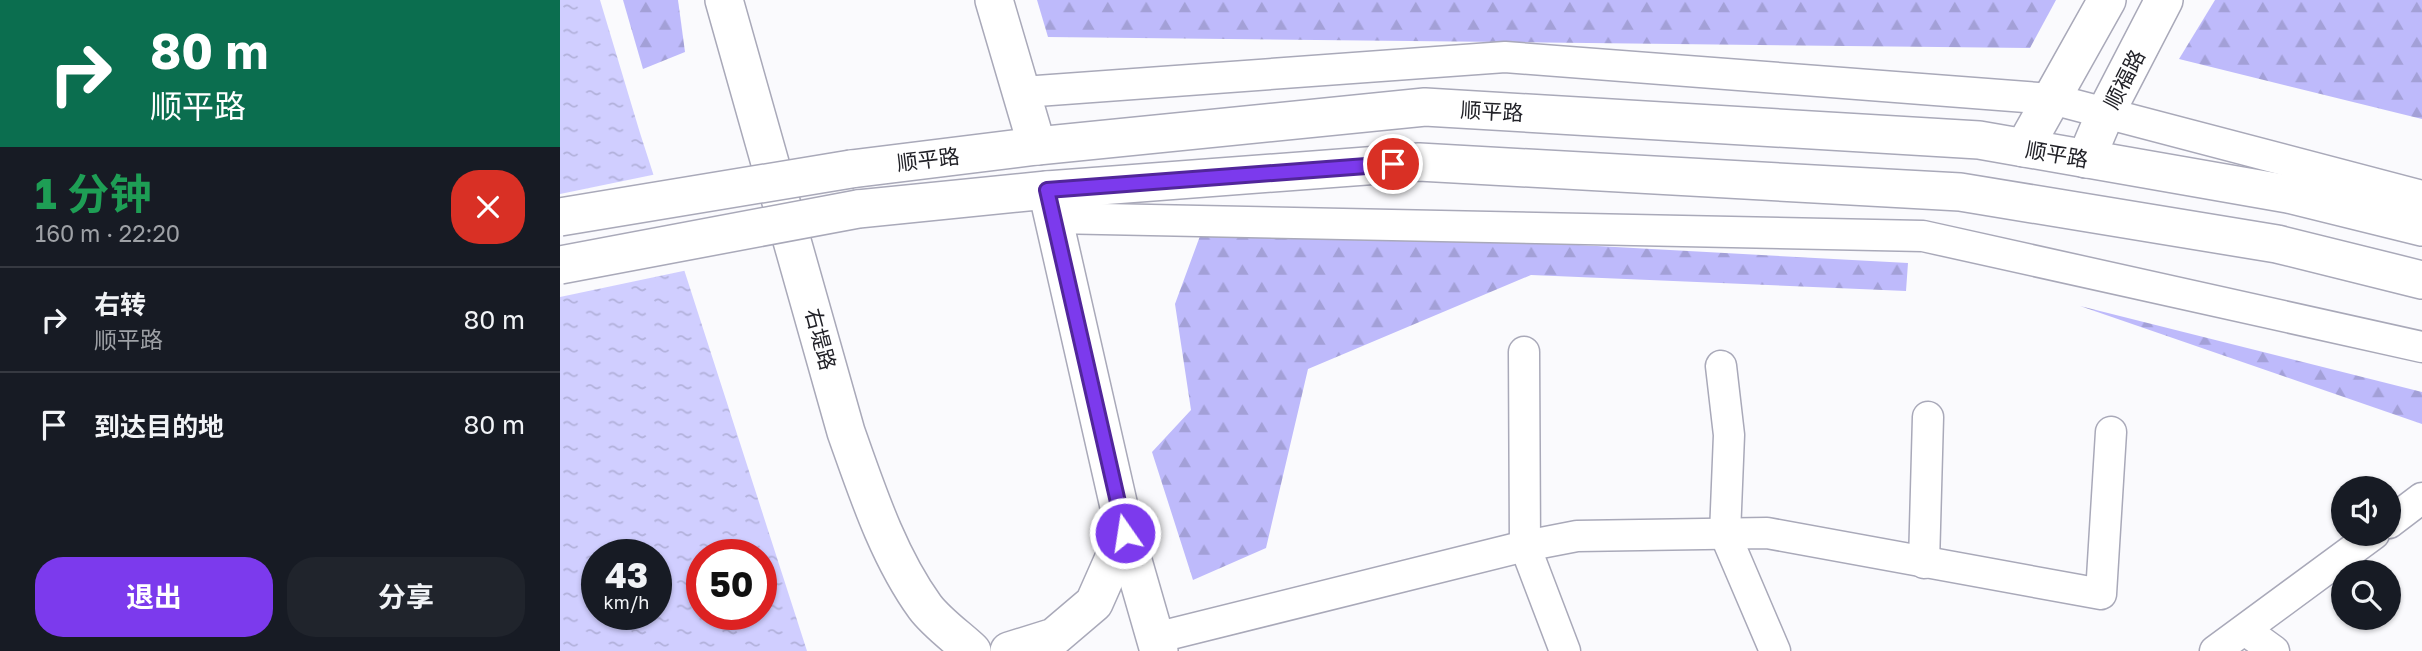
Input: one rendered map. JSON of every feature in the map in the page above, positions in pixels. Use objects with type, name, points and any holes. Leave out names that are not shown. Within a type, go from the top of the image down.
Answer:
[{"type":"main road","name":"右堤路","points":[[724,0],[846,432],[871,500],[899,562],[926,608],[972,651]]},
{"type":"main road","points":[[994,0],[1037,146]]},
{"type":"main road","points":[[2024,148],[2106,0]]},
{"type":"main road","name":"顺福路","points":[[2086,159],[2105,114],[2164,0]]},
{"type":"main road","name":"顺平路","points":[[560,217],[851,169],[1037,146],[1425,107],[1979,141],[2288,194],[2422,227]]},
{"type":"main road","name":"顺平路","points":[[560,265],[858,209],[1050,204],[1419,162],[1960,192],[2277,244],[2422,280]]},
{"type":"main road","points":[[1050,204],[1125,533],[1157,645]]},
{"type":"main road","points":[[1009,651],[1054,637],[1094,603],[1125,533]]},
{"type":"street","points":[[1023,92],[1504,57],[2052,100],[2422,195]]},
{"type":"street","points":[[1050,204],[1923,236],[2422,347]]},
{"type":"street","points":[[1524,352],[1525,547],[1565,651]]},
{"type":"street","points":[[1721,366],[1729,435],[1725,534],[1775,651]]},
{"type":"street","points":[[1924,563],[1928,417]]},
{"type":"street","points":[[1157,645],[1525,547],[1577,536],[1767,533],[2101,594],[2111,432]]},
{"type":"street","points":[[2401,514],[2422,498]]},
{"type":"street","points":[[2215,651],[2358,546]]},
{"type":"street","points":[[2245,630],[2274,651]]},
{"type":"green space","points":[[623,0],[678,0],[685,52],[643,69]]},
{"type":"green space","points":[[1037,0],[2056,0],[2030,48],[1048,37]]},
{"type":"green space","points":[[2215,0],[2422,0],[2422,119],[2179,59]]},
{"type":"green space","points":[[1200,236],[1431,237],[1908,263],[1906,291],[1531,275],[1308,369],[1266,548],[1193,580],[1152,452],[1191,410],[1175,304]]},
{"type":"green space","points":[[2080,306],[2422,392],[2422,424]]},
{"type":"water","points":[[560,0],[600,0],[771,539],[686,539],[686,630],[777,630],[777,558],[807,651],[560,651]]},
{"type":"pier","points":[[657,174],[688,270],[560,297],[560,194]]},
{"type":"route","points":[[1125,533],[1047,190],[1393,164]]}]
